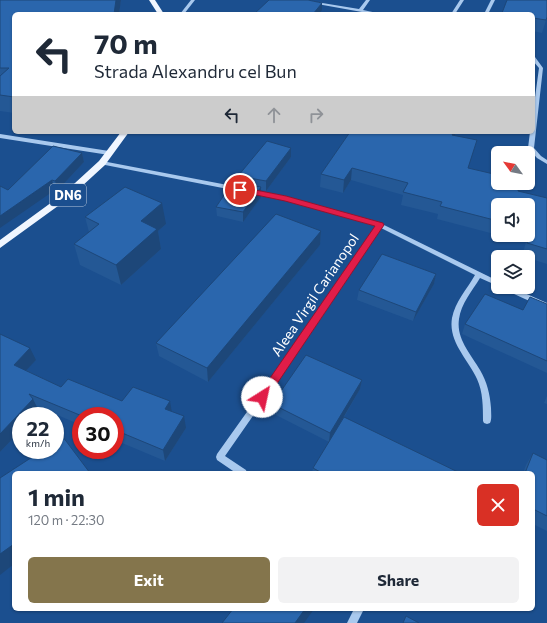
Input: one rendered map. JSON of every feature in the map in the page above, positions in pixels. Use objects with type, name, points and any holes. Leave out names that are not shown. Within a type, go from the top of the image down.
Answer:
[{"type":"main road","points":[[152,0],[160,12]]},
{"type":"main road","name":"DN6","points":[[0,245],[66,196],[102,163],[123,134]]},
{"type":"street","points":[[184,12],[193,0]]},
{"type":"street","points":[[297,0],[370,12]]},
{"type":"street","points":[[361,10],[368,0]]},
{"type":"street","points":[[454,12],[462,0]]},
{"type":"street","points":[[487,12],[493,0]]},
{"type":"street","points":[[535,60],[544,69],[535,124]]},
{"type":"street","points":[[533,134],[531,148],[539,157],[547,162]]},
{"type":"street","points":[[0,136],[109,153]]},
{"type":"street","points":[[102,163],[286,198],[380,225],[491,281]]},
{"type":"street","name":"Aleea Virgil Carianopol","points":[[240,471],[220,457],[380,225]]},
{"type":"street","points":[[478,275],[460,306],[455,324],[461,348],[480,378],[486,394],[488,421]]},
{"type":"street","points":[[520,294],[547,306]]},
{"type":"street","points":[[352,623],[358,611]]},
{"type":"building","points":[[0,0],[116,0],[114,12],[12,12],[12,97],[0,95],[0,76],[9,68],[0,68]]},
{"type":"building","points":[[269,0],[308,0],[322,3],[315,12],[256,12]]},
{"type":"building","points":[[507,0],[547,0],[546,20],[535,18],[535,12],[502,12]]},
{"type":"building","points":[[349,134],[453,134],[452,135],[477,140],[468,168],[491,173],[491,190],[518,190],[547,198],[547,249],[527,243],[535,242],[535,198],[491,198],[491,219],[440,206],[442,202],[403,192],[408,183],[352,168],[344,180],[321,174]]},
{"type":"building","points":[[267,141],[291,148],[266,181],[238,176]]},
{"type":"building","points":[[53,146],[82,153],[55,181],[52,180],[0,216],[0,186],[8,190]]},
{"type":"building","points":[[233,182],[261,187],[243,212],[216,207]]},
{"type":"building","points":[[125,187],[162,203],[141,221],[157,229],[116,265],[74,244],[99,224],[85,217]]},
{"type":"building","points":[[276,214],[321,231],[207,368],[156,343]]},
{"type":"building","points":[[382,254],[436,274],[416,312],[359,290]]},
{"type":"building","points":[[485,294],[523,310],[530,297],[547,304],[547,361],[465,324]]},
{"type":"building","points":[[0,334],[30,348],[14,365],[61,387],[68,379],[122,401],[133,387],[170,401],[165,409],[184,416],[163,450],[124,434],[124,407],[72,407],[72,412],[64,409],[64,407],[60,407],[29,394],[33,399],[25,407],[12,407],[12,421],[0,434]]},
{"type":"building","points":[[306,355],[362,380],[330,433],[272,404]]},
{"type":"building","points":[[344,417],[456,471],[318,471],[313,468]]},
{"type":"building","points":[[64,438],[72,449],[72,459],[80,459],[88,471],[12,471],[12,545],[0,554],[0,478],[29,459],[64,459]]},
{"type":"building","points":[[533,453],[547,460],[547,516],[535,510],[535,471],[526,471]]},
{"type":"building","points":[[231,611],[304,611],[295,623],[222,623]]},
{"type":"building","points":[[406,616],[419,623],[403,623]]},
{"type":"route","points":[[240,190],[286,198],[380,225],[262,397]]}]
